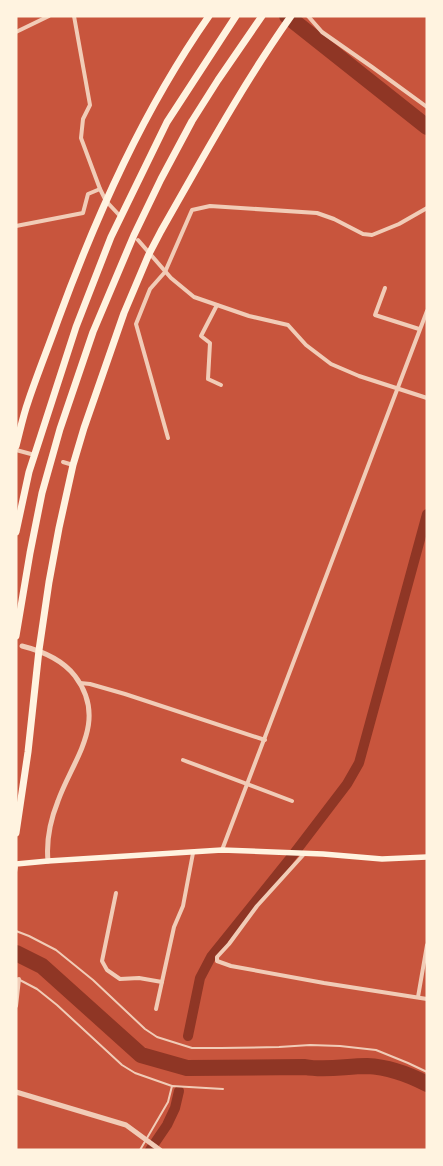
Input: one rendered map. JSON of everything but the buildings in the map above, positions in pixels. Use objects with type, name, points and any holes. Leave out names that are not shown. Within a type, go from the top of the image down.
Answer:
[{"type":"highway","points":[[16,448],[27,404],[67,295],[106,201],[150,112],[180,60],[209,16]]},
{"type":"highway","points":[[16,532],[29,472],[76,327],[111,237],[167,122],[236,16]]},
{"type":"highway","points":[[16,833],[49,582],[73,465],[84,428],[124,313],[149,254],[227,117],[291,16]]},
{"type":"highway","points":[[16,636],[42,493],[60,428],[93,332],[134,235],[161,179],[192,121],[260,18]]},
{"type":"main road","points":[[17,864],[222,850],[304,853],[382,859],[427,857]]},
{"type":"street","points":[[16,32],[49,16]]},
{"type":"street","points":[[74,16],[90,105],[82,119],[81,138],[100,189],[106,201],[120,216]]},
{"type":"street","points":[[308,16],[322,32],[372,66],[427,108]]},
{"type":"street","points":[[16,226],[82,213],[88,194],[100,189]]},
{"type":"street","points":[[168,438],[136,324],[150,289],[165,272],[192,210],[210,206],[317,213],[334,219],[363,234],[372,235],[399,224],[427,208]]},
{"type":"street","points":[[138,240],[165,272],[194,297],[249,316],[288,325],[306,345],[331,364],[396,389],[427,398]]},
{"type":"street","points":[[385,288],[375,315],[419,329]]},
{"type":"street","points":[[217,306],[201,336],[210,343],[208,379],[221,385]]},
{"type":"street","points":[[222,850],[427,310]]},
{"type":"street","points":[[16,448],[31,454]]},
{"type":"street","points":[[63,462],[73,465]]},
{"type":"street","points":[[22,646],[39,650],[64,665],[80,683],[87,701],[89,721],[87,731],[81,753],[54,812],[47,841],[48,861]]},
{"type":"street","points":[[80,683],[125,694],[264,740]]},
{"type":"street","points":[[183,760],[292,801]]},
{"type":"street","points":[[156,1009],[174,927],[183,906],[193,852]]},
{"type":"street","points":[[304,853],[256,906],[229,944],[217,957],[217,961],[231,966],[324,983],[427,999]]},
{"type":"street","points":[[116,893],[102,961],[107,970],[120,979],[139,978],[162,982]]},
{"type":"street","points":[[418,997],[427,945]]},
{"type":"street","points":[[16,1006],[17,979]]},
{"type":"street","points":[[16,1092],[126,1125],[160,1150]]},
{"type":"lane","points":[[16,872],[17,864]]},
{"type":"lane","points":[[16,931],[56,950],[92,979],[145,1029],[157,1037],[192,1048],[340,1046],[376,1050],[427,1072]]},
{"type":"lane","points":[[17,979],[38,990],[57,1004],[122,1065],[135,1073],[172,1086],[223,1089]]},
{"type":"lane","points":[[140,1150],[148,1140],[168,1102],[172,1086]]},
{"type":"waterway","points":[[287,16],[427,127]]},
{"type":"waterway","points":[[188,1036],[200,978],[211,957],[347,784],[359,763],[427,514]]},
{"type":"waterway","points":[[16,953],[42,966],[141,1055],[187,1068],[305,1067],[321,1069],[367,1066],[398,1072],[427,1084]]},
{"type":"waterway","points":[[150,1150],[167,1125],[175,1108],[179,1091]]}]
